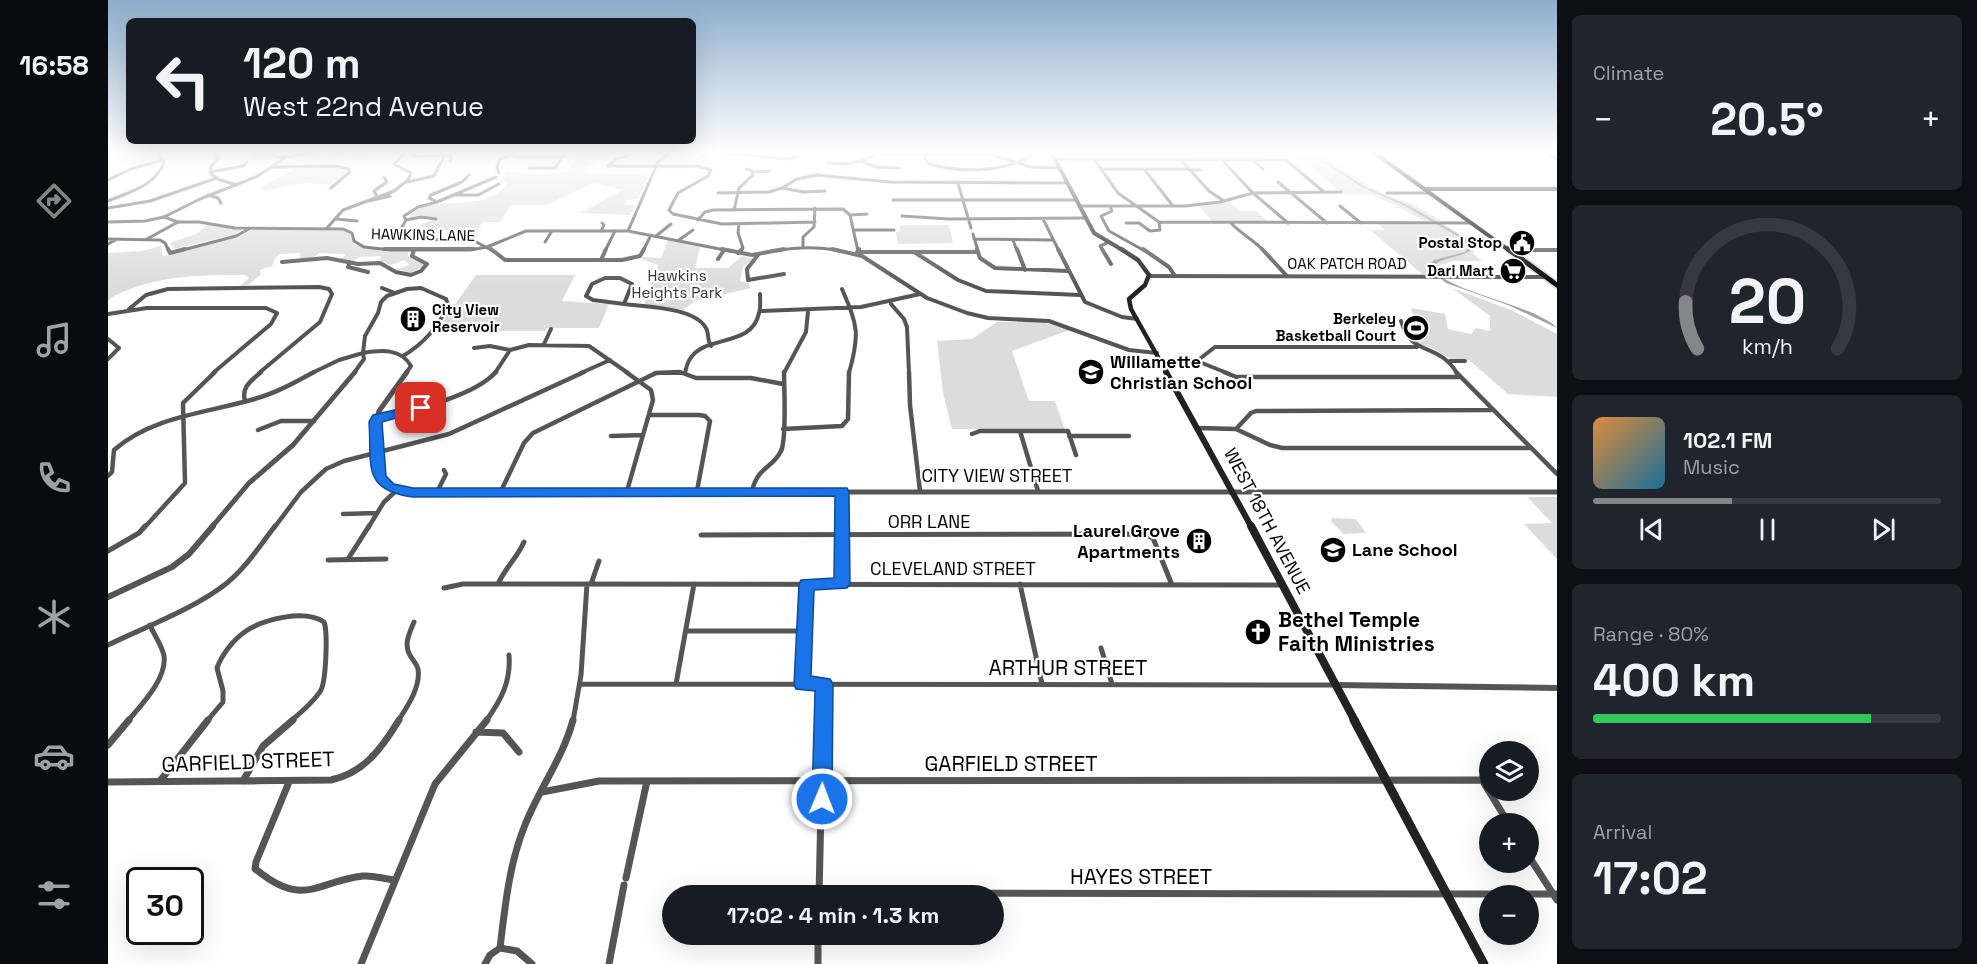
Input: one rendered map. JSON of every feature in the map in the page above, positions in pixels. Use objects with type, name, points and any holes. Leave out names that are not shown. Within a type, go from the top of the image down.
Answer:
[{"type":"main road","points":[[1074,197],[1096,235],[1137,260],[1149,276]]},
{"type":"main road","points":[[1435,197],[1557,285]]},
{"type":"main road","name":"WEST 18TH AVENUE","points":[[1149,276],[1147,283],[1130,298],[1130,306],[1232,491],[1484,964]]},
{"type":"street","points":[[108,208],[133,206],[167,197]]},
{"type":"street","points":[[108,222],[145,221],[164,217],[204,197]]},
{"type":"street","points":[[215,197],[221,203]]},
{"type":"street","points":[[327,228],[347,208],[377,197]]},
{"type":"street","points":[[367,200],[387,197]]},
{"type":"street","points":[[430,197],[437,202]]},
{"type":"street","points":[[449,197],[419,206],[407,213],[404,217],[406,220],[397,236],[429,240],[462,237],[487,247],[505,260],[601,260],[637,258],[643,253],[653,235],[672,224]]},
{"type":"street","points":[[628,231],[643,197]]},
{"type":"street","points":[[675,197],[669,210],[675,215],[720,224],[815,222]]},
{"type":"street","points":[[734,210],[736,197]]},
{"type":"street","points":[[962,197],[970,228]]},
{"type":"street","points":[[1124,197],[1159,222],[1472,223]]},
{"type":"street","points":[[1166,197],[1173,206]]},
{"type":"street","points":[[1218,197],[1224,201]]},
{"type":"street","points":[[1080,206],[1173,206],[1224,201],[1239,197]]},
{"type":"street","points":[[1258,197],[1288,223]]},
{"type":"street","points":[[1295,197],[1328,223]]},
{"type":"street","points":[[893,200],[1076,200]]},
{"type":"street","points":[[1110,206],[1112,211],[1101,216],[1107,230],[1144,250],[1169,267],[1175,276]]},
{"type":"street","points":[[1340,206],[1361,223]]},
{"type":"street","points":[[803,246],[802,239],[814,228],[815,208]]},
{"type":"street","points":[[698,220],[705,211],[838,208],[846,209],[850,214],[857,253],[978,252]]},
{"type":"street","points":[[850,214],[867,214]]},
{"type":"street","points":[[902,216],[968,219],[1086,218]]},
{"type":"street","name":"HAWKINS LANE","points":[[164,217],[178,222],[249,229],[327,228],[351,231],[354,241],[364,246],[414,250],[474,250],[487,247],[516,233],[552,231],[628,231],[758,255],[803,246],[822,247],[857,253],[920,294],[973,315],[1049,321],[1129,350],[1157,353]]},
{"type":"street","points":[[406,220],[421,217],[436,219]]},
{"type":"street","points":[[336,219],[357,221]]},
{"type":"street","points":[[1042,219],[1085,302],[1122,317],[1137,319]]},
{"type":"street","points":[[147,239],[178,222]]},
{"type":"street","points":[[1126,222],[1138,223],[1148,231],[1160,229],[1159,222]]},
{"type":"street","points":[[601,231],[604,225],[602,223]]},
{"type":"street","points":[[1230,223],[1239,232],[1253,239],[1287,276]]},
{"type":"street","points":[[738,253],[743,248],[738,233],[739,224]]},
{"type":"street","points":[[108,239],[163,241],[170,253],[236,236],[249,229]]},
{"type":"street","points":[[678,240],[693,230]]},
{"type":"street","points":[[854,231],[894,230]]},
{"type":"street","points":[[545,242],[552,231]]},
{"type":"street","points":[[601,260],[615,231]]},
{"type":"street","points":[[973,234],[982,260],[995,268],[1068,271]]},
{"type":"street","points":[[108,244],[117,239]]},
{"type":"street","points":[[974,239],[1053,240]]},
{"type":"street","points":[[1013,240],[1025,270]]},
{"type":"street","points":[[1107,243],[1100,246],[1111,264]]},
{"type":"street","points":[[282,262],[327,258],[350,262],[380,263],[396,272],[411,275],[421,272],[427,264],[412,256],[414,250]]},
{"type":"street","points":[[717,259],[724,250]]},
{"type":"street","points":[[1508,250],[1557,250]]},
{"type":"street","points":[[914,252],[958,280],[986,291],[1080,295]]},
{"type":"street","points":[[758,255],[747,269],[748,280],[784,274]]},
{"type":"street","points":[[558,266],[561,260]]},
{"type":"street","points":[[350,262],[348,267],[368,272]]},
{"type":"street","name":"OAK PATCH ROAD","points":[[1149,276],[1545,277]]},
{"type":"street","points":[[624,304],[632,284],[626,279],[596,280],[589,285],[585,293],[593,300],[624,304],[681,311],[705,326],[711,346]]},
{"type":"street","points":[[129,309],[133,303],[145,295],[168,289],[319,287],[329,289],[332,294],[323,318],[247,384],[243,393],[245,401]]},
{"type":"street","points":[[382,288],[395,293]]},
{"type":"street","points":[[108,597],[172,567],[189,554],[249,483],[286,452],[359,368],[364,359],[364,336],[378,313],[381,302],[387,296],[411,288],[422,288],[446,299],[448,305],[445,312],[420,345],[403,356]]},
{"type":"street","points":[[783,429],[834,428],[847,422],[848,378],[858,339],[851,310],[842,289]]},
{"type":"street","points":[[685,373],[690,358],[711,346],[747,333],[758,323],[761,311],[760,294]]},
{"type":"street","points":[[761,311],[851,310],[891,304],[920,294]]},
{"type":"street","points":[[891,304],[904,319],[907,327],[910,396],[920,491]]},
{"type":"street","points":[[108,314],[129,309],[266,308],[277,313],[270,324],[242,346],[186,398],[183,403],[186,483],[140,533],[108,551]]},
{"type":"street","points":[[752,491],[757,473],[782,451],[785,365],[807,329],[808,311]]},
{"type":"street","points":[[1401,321],[1405,334],[1417,346]]},
{"type":"street","points":[[544,345],[551,329]]},
{"type":"street","points":[[108,339],[119,348],[108,359]]},
{"type":"street","points":[[474,348],[490,346],[510,350],[522,345],[589,346],[648,386],[653,395],[627,491]]},
{"type":"street","points":[[1197,361],[1215,347],[1417,346],[1429,348],[1450,361],[1458,377],[1557,474]]},
{"type":"street","points":[[377,418],[435,404],[484,382],[495,374],[510,350]]},
{"type":"street","points":[[108,476],[112,472],[110,454],[119,444],[136,433],[270,393],[344,359],[363,353],[387,351],[403,356],[410,362],[409,371],[379,411],[377,418],[380,477],[389,487],[397,490],[376,513],[348,559]]},
{"type":"street","points":[[108,645],[208,596],[236,575],[301,492],[319,474],[344,461],[449,434],[610,360]]},
{"type":"street","points":[[1162,361],[1197,361],[1236,376],[1458,377]]},
{"type":"street","points":[[1450,361],[1465,361]]},
{"type":"street","points":[[501,491],[524,443],[533,433],[639,381],[664,372],[685,373],[700,378],[751,378],[783,384]]},
{"type":"street","points":[[1236,429],[1251,413],[1256,411],[1492,410]]},
{"type":"street","points":[[649,415],[699,415],[708,418],[710,424],[697,491]]},
{"type":"street","points":[[258,430],[281,421],[314,421]]},
{"type":"street","points":[[1198,428],[1236,429],[1270,446],[1282,448],[1531,448]]},
{"type":"street","points":[[972,434],[980,431],[1020,431],[1129,436]]},
{"type":"street","points":[[1020,431],[1038,491]]},
{"type":"street","points":[[1069,434],[1076,455]]},
{"type":"street","points":[[611,436],[643,435]]},
{"type":"street","points":[[437,492],[446,474],[444,470]]},
{"type":"street","name":"CITY VIEW STREET","points":[[397,490],[437,492],[1557,492]]},
{"type":"street","points":[[842,492],[842,584]]},
{"type":"street","points":[[344,514],[376,513]]},
{"type":"street","name":"ORR LANE","points":[[701,535],[1143,534],[1154,540],[1172,585]]},
{"type":"street","points":[[498,584],[506,567],[518,555],[524,542]]},
{"type":"street","points":[[328,560],[386,560]]},
{"type":"street","points":[[485,964],[490,956],[500,948],[517,847],[524,826],[571,728],[580,684],[589,584],[599,561]]},
{"type":"street","name":"CLEVELAND STREET","points":[[444,588],[463,584],[1282,585]]},
{"type":"street","points":[[676,684],[694,584]]},
{"type":"street","points":[[802,684],[807,584]]},
{"type":"street","points":[[1020,584],[1042,684]]},
{"type":"street","points":[[160,781],[223,702],[225,693],[216,673],[218,665],[238,638],[267,622],[303,616],[320,618],[326,624],[327,632],[322,688],[307,707],[263,746],[243,781]]},
{"type":"street","name":"GARFIELD STREET","points":[[108,782],[337,780],[364,766],[375,755],[406,708],[418,680],[419,670],[406,647],[406,640],[414,622]]},
{"type":"street","points":[[108,745],[152,688],[163,667],[164,658],[150,625]]},
{"type":"street","points":[[686,631],[804,631]]},
{"type":"street","points":[[1101,648],[1112,684]]},
{"type":"street","points":[[361,964],[435,784],[443,769],[476,732],[509,682],[511,668],[509,655]]},
{"type":"street","name":"ARTHUR STREET","points":[[580,684],[1112,684],[1557,688]]},
{"type":"street","points":[[819,885],[824,684]]},
{"type":"street","points":[[476,732],[503,734],[519,752]]},
{"type":"street","name":"GARFIELD STREET","points":[[542,792],[599,781],[1482,780],[1502,813]]},
{"type":"street","points":[[609,964],[647,781]]},
{"type":"street","points":[[289,782],[260,851],[255,869],[260,874],[290,890],[300,892],[325,888],[360,876],[369,875],[395,880]]},
{"type":"street","points":[[1539,871],[1556,896]]},
{"type":"street","name":"HAYES STREET","points":[[1004,894],[1446,893],[1556,896]]},
{"type":"street","points":[[818,945],[818,964]]},
{"type":"street","points":[[500,948],[517,951],[532,964]]},
{"type":"green space","points":[[489,197],[563,197],[546,205],[511,205],[500,222],[483,222],[476,231],[417,229],[421,224],[437,218],[420,215],[409,218],[417,210],[428,205]]},
{"type":"green space","points":[[610,197],[639,197],[626,200],[624,205],[635,205],[630,215],[580,213]]},
{"type":"green space","points":[[1376,197],[1392,197],[1414,205],[1442,221],[1424,221],[1401,208],[1389,208],[1399,207]]},
{"type":"green space","points":[[1229,200],[1239,211],[1256,211],[1269,222],[1213,222],[1198,205]]},
{"type":"green space","points":[[1379,224],[1445,225],[1471,241],[1475,247],[1473,254],[1482,261],[1453,261],[1441,265],[1440,269],[1444,274],[1422,274],[1370,230],[1385,230]]},
{"type":"green space","points":[[208,225],[242,230],[233,235],[174,249],[170,243],[196,234]]},
{"type":"green space","points":[[900,225],[949,225],[953,243],[898,244],[896,232],[900,231]]},
{"type":"green space","points":[[253,230],[341,230],[350,233],[354,245],[379,250],[408,251],[409,258],[419,260],[424,266],[411,273],[396,269],[409,265],[405,260],[391,265],[380,261],[381,256],[360,257],[353,261],[341,259],[345,254],[319,253],[313,258],[300,259],[300,253],[280,254],[275,258],[272,266],[260,270],[261,274],[248,285],[240,286],[249,278],[245,275],[174,278],[133,288],[108,301],[108,253],[142,251],[161,246],[163,256],[239,236]]},
{"type":"green space","name":"Hawkins Heights Park","points":[[668,240],[700,247],[695,268],[728,268],[742,256],[753,259],[744,267],[740,281],[748,283],[751,288],[695,301],[683,310],[644,305],[658,265],[641,259],[643,257],[661,258]]},
{"type":"green space","points":[[476,275],[575,275],[562,301],[609,304],[599,328],[547,328],[545,331],[436,331]]},
{"type":"green space","points":[[1452,288],[1511,310],[1557,334],[1557,397],[1508,394],[1469,360],[1451,359],[1430,347],[1420,345],[1406,333],[1403,321],[1415,322],[1411,308],[1445,314],[1448,329],[1471,334],[1476,328],[1490,331],[1490,316]]},
{"type":"green space","points":[[997,322],[1042,322],[1070,330],[1012,351],[1029,401],[1055,401],[1065,430],[952,429],[943,393],[937,341],[972,339]]},
{"type":"green space","points":[[1527,497],[1557,497],[1557,559],[1524,524],[1552,523]]},
{"type":"green space","points":[[1332,518],[1356,519],[1366,533],[1343,534],[1331,521]]},
{"type":"shaded area","points":[[1385,197],[1410,206],[1465,238],[1470,245],[1470,251],[1440,261],[1432,267],[1440,276],[1471,291],[1530,312],[1557,328],[1508,305],[1446,283],[1429,269],[1429,264],[1434,260],[1465,252],[1469,247],[1464,240]]},
{"type":"place","name":"Postal Stop","points":[[1522,243]]},
{"type":"place","name":"Dari Mart","points":[[1513,271]]},
{"type":"place","name":"City View Reservoir","points":[[413,319]]},
{"type":"place","name":"Berkeley Basketball Court","points":[[1416,328]]},
{"type":"place","name":"Willamette Christian School","points":[[1091,372]]},
{"type":"place","name":"Laurel Grove Apartments","points":[[1199,541]]},
{"type":"place","name":"Lane School","points":[[1333,550]]},
{"type":"place","name":"Bethel Temple Faith Ministries","points":[[1258,632]]},
{"type":"route","points":[[421,408],[377,418],[380,477],[389,487],[397,490],[413,492],[842,492],[842,584],[807,584],[802,684],[824,684],[822,799]]}]
